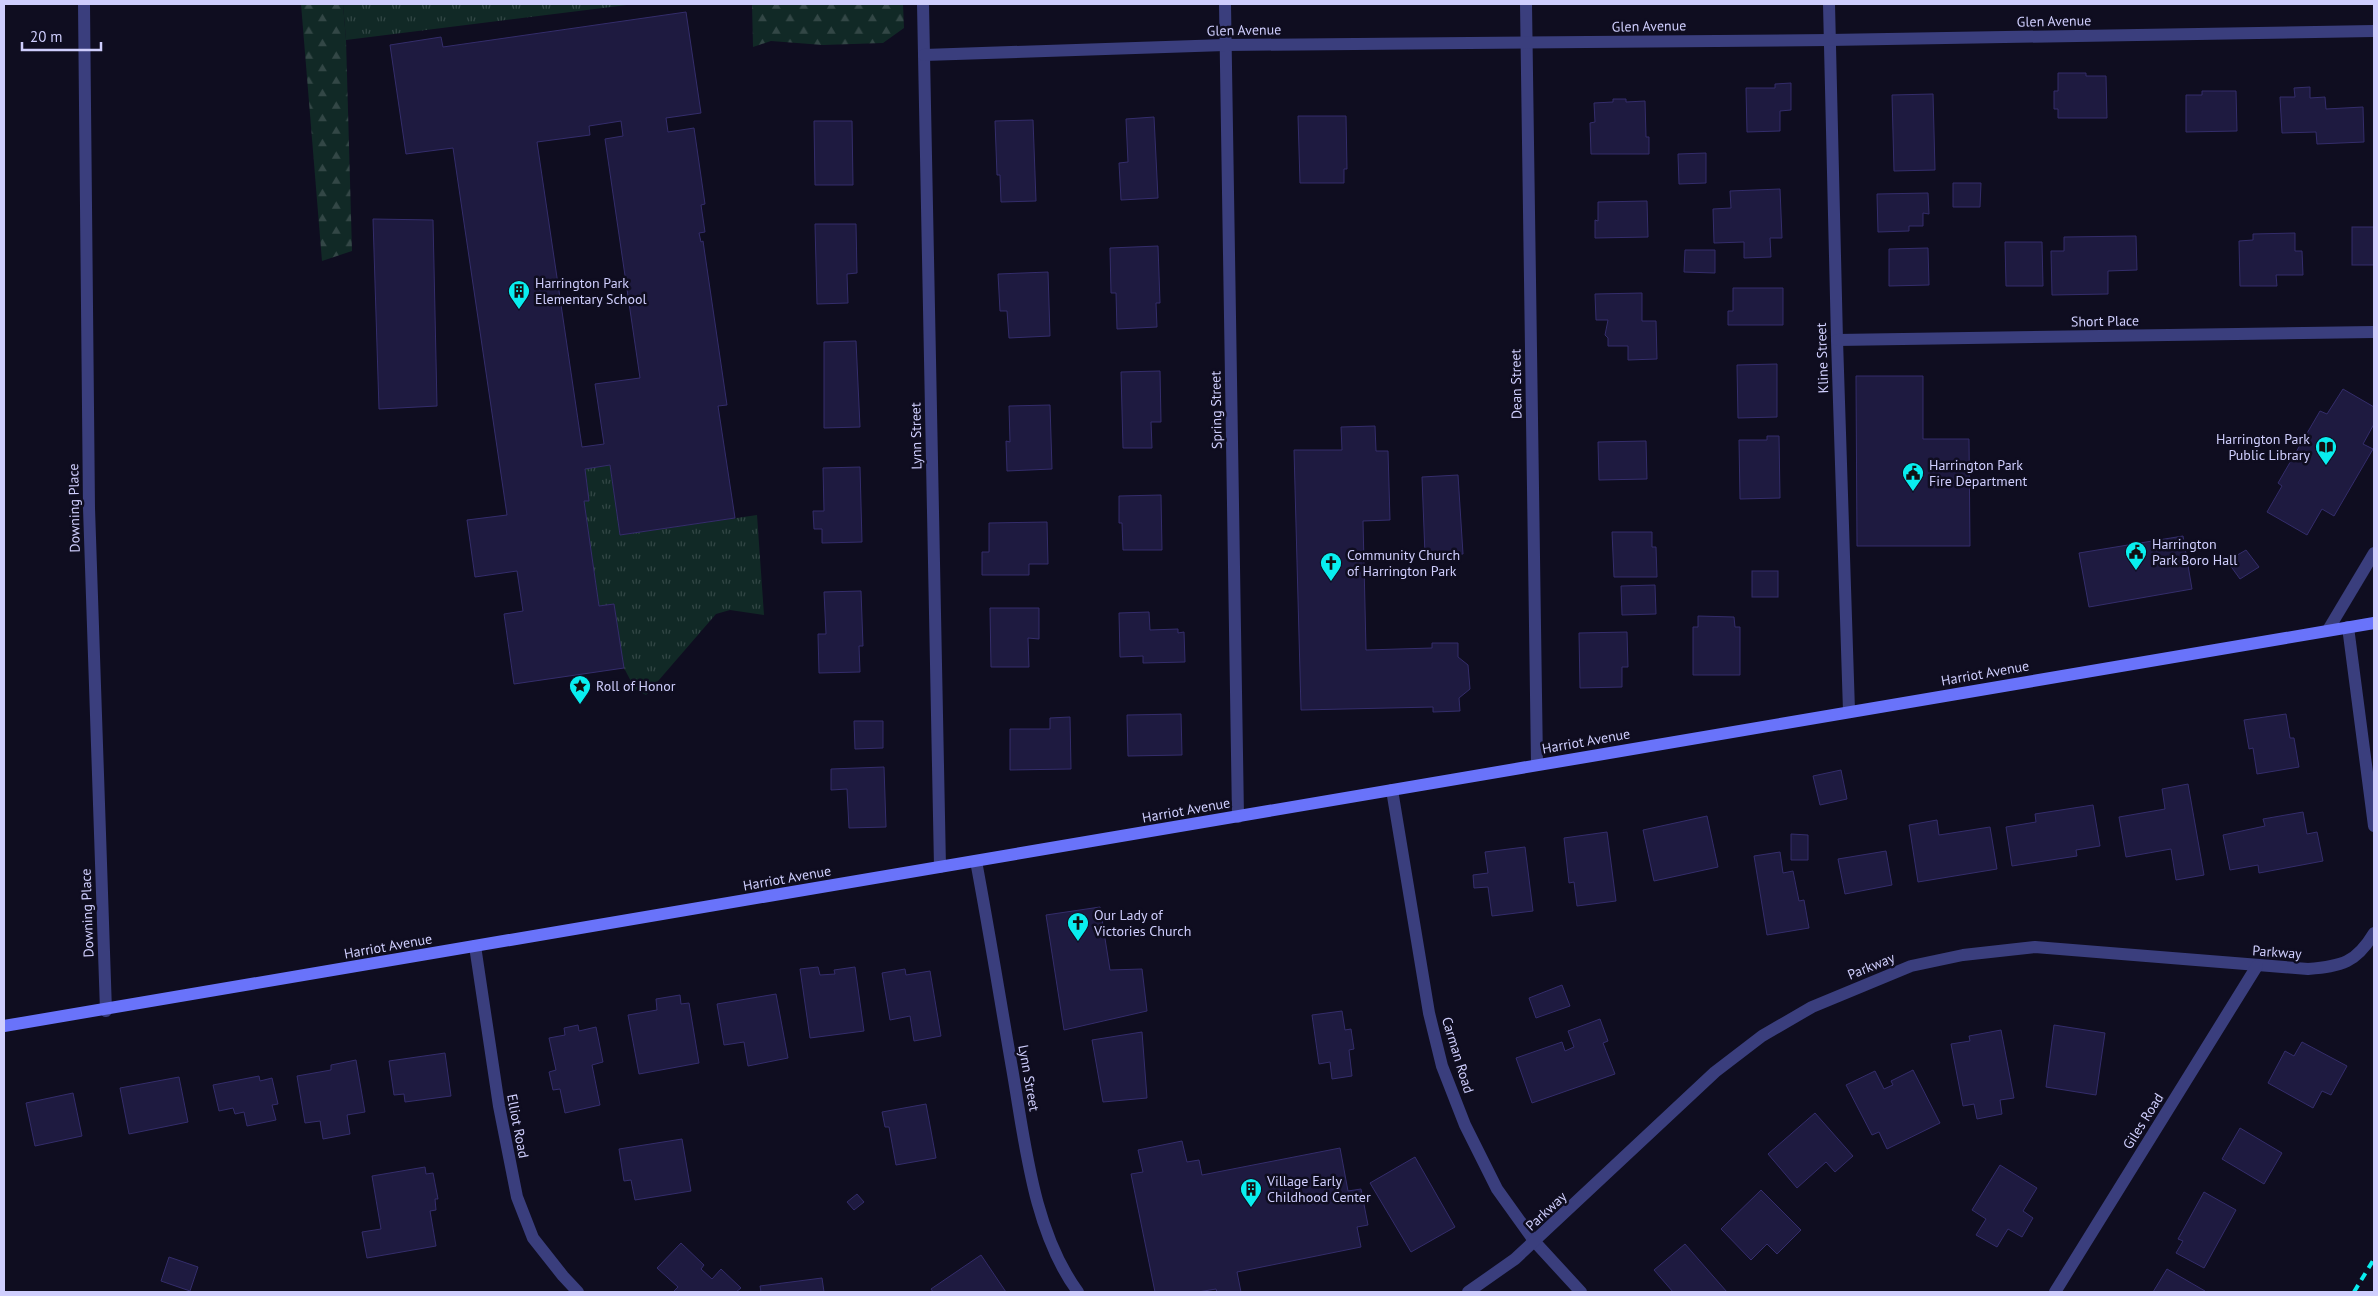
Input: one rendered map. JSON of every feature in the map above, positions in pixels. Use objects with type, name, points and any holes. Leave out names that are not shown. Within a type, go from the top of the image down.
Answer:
[{"type":"street","name":"Downing Place","points":[[84,4],[89,508],[106,1011]]},
{"type":"street","name":"Lynn Street","points":[[923,4],[940,867]]},
{"type":"street","name":"Spring Street","points":[[1225,4],[1238,817]]},
{"type":"street","name":"Dean Street","points":[[1526,4],[1537,764]]},
{"type":"street","name":"Kline Street","points":[[1829,4],[1837,340],[1849,711]]},
{"type":"street","name":"Glen Avenue","points":[[924,55],[1225,45],[1829,40],[2374,30]]},
{"type":"street","name":"Short Place","points":[[1837,340],[2374,332]]},
{"type":"street","points":[[2328,630],[2374,553]]},
{"type":"street","name":"Harriot Avenue","points":[[4,1026],[106,1011],[1537,764],[2374,623]]},
{"type":"street","points":[[2348,627],[2374,826]]},
{"type":"street","name":"Carman Road","points":[[1392,790],[1429,1013],[1442,1066],[1464,1125],[1497,1189],[1535,1242],[1581,1292]]},
{"type":"street","name":"Lynn Street","points":[[976,861],[1029,1162],[1048,1238],[1064,1272],[1078,1292]]},
{"type":"street","name":"Parkway","points":[[1468,1292],[1515,1259],[1535,1242],[1716,1072],[1762,1036],[1812,1007],[1911,966],[1963,955],[2035,947],[2308,969],[2339,966],[2364,949],[2374,933]]},
{"type":"street","name":"Elliot Road","points":[[475,946],[499,1106],[517,1197],[533,1238],[562,1276],[578,1292]]},
{"type":"street","name":"Giles Road","points":[[2055,1292],[2257,966]]},
{"type":"green space","points":[[301,4],[343,4],[346,40],[352,251],[322,261]]},
{"type":"green space","points":[[343,4],[635,4],[346,40]]},
{"type":"green space","points":[[752,4],[903,4],[904,28],[883,43],[823,45],[771,41],[753,47]]},
{"type":"green space","points":[[610,465],[621,535],[757,515],[764,615],[730,610],[716,614],[646,695],[635,689],[624,668],[614,604],[599,606],[584,501],[589,500],[585,469]]},
{"type":"building","name":"Harrington Park Elementary School","points":[[686,12],[701,113],[666,118],[668,132],[694,128],[705,204],[701,205],[705,232],[699,233],[701,242],[703,241],[727,405],[718,406],[735,518],[620,535],[610,465],[585,469],[589,501],[584,501],[599,606],[614,604],[624,668],[514,684],[504,614],[523,611],[517,571],[475,577],[467,520],[507,515],[453,148],[406,154],[390,45],[441,37],[443,47]],"holes":[[[621,121],[623,136],[605,139],[640,378],[595,384],[604,444],[582,447],[537,142],[590,135],[589,126]]]},
{"type":"building","points":[[2058,73],[2086,73],[2086,76],[2106,76],[2107,118],[2058,118],[2058,109],[2054,109],[2054,91],[2058,91]]},
{"type":"building","points":[[1791,83],[1791,110],[1780,111],[1780,131],[1747,132],[1746,88],[1775,88],[1775,84]]},
{"type":"building","points":[[2310,87],[2310,98],[2325,97],[2326,109],[2363,107],[2364,142],[2317,144],[2316,132],[2282,133],[2280,97],[2295,97],[2294,88]]},
{"type":"building","points":[[2202,91],[2236,91],[2237,131],[2186,132],[2186,95],[2202,95]]},
{"type":"building","points":[[1933,94],[1935,170],[1894,171],[1892,95]]},
{"type":"building","points":[[1613,99],[1626,99],[1626,102],[1645,101],[1646,137],[1649,137],[1649,154],[1591,154],[1590,123],[1595,122],[1594,103],[1613,102]]},
{"type":"building","points":[[1298,116],[1346,116],[1347,169],[1344,169],[1344,183],[1300,183]]},
{"type":"building","points":[[1154,117],[1158,198],[1121,200],[1119,163],[1128,162],[1126,119]]},
{"type":"building","points":[[1033,120],[1036,201],[1001,202],[1000,175],[997,175],[995,121]]},
{"type":"building","points":[[814,121],[852,121],[853,185],[815,185]]},
{"type":"building","points":[[1706,153],[1706,183],[1679,184],[1678,154]]},
{"type":"building","points":[[1953,183],[1981,183],[1980,207],[1953,207]]},
{"type":"building","points":[[1780,189],[1782,238],[1770,238],[1771,257],[1744,258],[1744,242],[1714,243],[1713,209],[1731,208],[1730,191]]},
{"type":"building","points":[[1928,193],[1929,214],[1923,213],[1923,226],[1909,226],[1909,231],[1878,232],[1877,194]]},
{"type":"building","points":[[1647,201],[1648,237],[1595,238],[1595,220],[1598,221],[1598,202]]},
{"type":"building","points":[[373,219],[433,220],[437,406],[379,409]]},
{"type":"building","points":[[815,224],[856,224],[857,273],[847,274],[848,303],[817,304]]},
{"type":"building","points":[[2352,227],[2374,227],[2374,265],[2352,265]]},
{"type":"building","points":[[2295,233],[2295,251],[2302,251],[2303,275],[2276,275],[2277,286],[2240,286],[2239,241],[2253,240],[2253,234]]},
{"type":"building","points":[[2136,236],[2137,270],[2108,271],[2108,294],[2052,295],[2051,251],[2064,251],[2064,237]]},
{"type":"building","points":[[2005,242],[2042,242],[2043,286],[2006,286]]},
{"type":"building","points":[[1158,246],[1160,303],[1156,303],[1157,327],[1117,329],[1116,293],[1111,293],[1110,248]]},
{"type":"building","points":[[1928,248],[1929,285],[1889,286],[1889,249]]},
{"type":"building","points":[[1685,250],[1715,250],[1715,273],[1684,272]]},
{"type":"building","points":[[1048,272],[1050,336],[1009,338],[1007,311],[1000,311],[998,274]]},
{"type":"building","points":[[1733,288],[1783,288],[1783,325],[1728,325],[1728,311],[1733,311]]},
{"type":"building","points":[[1642,293],[1642,321],[1656,321],[1657,359],[1628,360],[1628,346],[1608,346],[1608,338],[1605,335],[1608,320],[1596,320],[1595,294]]},
{"type":"building","points":[[856,341],[860,427],[824,428],[824,342]]},
{"type":"building","points":[[1777,364],[1777,417],[1738,418],[1737,365]]},
{"type":"building","points":[[1160,371],[1161,422],[1151,422],[1152,448],[1123,448],[1121,372]]},
{"type":"building","name":"Harrington Park Fire Department","points":[[1856,376],[1923,376],[1923,439],[1969,439],[1970,546],[1857,546]]},
{"type":"building","name":"Harrington Park Public Library","points":[[2343,389],[2374,407],[2374,424],[2363,444],[2373,449],[2334,516],[2322,509],[2307,535],[2267,512],[2282,486],[2278,483],[2320,411],[2327,414]]},
{"type":"building","points":[[1050,405],[1052,469],[1007,471],[1006,441],[1010,442],[1009,406]]},
{"type":"building","name":"Community Church of Harrington Park","points":[[1375,426],[1376,451],[1388,451],[1390,520],[1363,521],[1366,650],[1432,648],[1432,643],[1458,643],[1458,657],[1468,665],[1470,689],[1459,698],[1460,711],[1433,712],[1433,707],[1301,710],[1294,450],[1342,450],[1341,427]]},
{"type":"building","points":[[1767,436],[1779,436],[1780,498],[1740,499],[1739,440],[1767,440]]},
{"type":"building","points":[[1646,441],[1647,479],[1599,480],[1598,442]]},
{"type":"building","points":[[860,467],[862,542],[822,543],[822,529],[814,529],[813,511],[824,511],[823,468]]},
{"type":"building","points":[[1458,475],[1463,554],[1425,555],[1422,477]]},
{"type":"building","points":[[1161,495],[1162,550],[1123,550],[1122,523],[1119,523],[1119,496]]},
{"type":"building","points":[[1047,522],[1048,564],[1029,564],[1029,575],[982,575],[982,552],[989,552],[989,523]]},
{"type":"building","points":[[1612,532],[1652,532],[1652,547],[1656,547],[1657,577],[1614,577]]},
{"type":"building","name":"Harrington Park Boro Hall","points":[[2183,536],[2192,589],[2089,607],[2079,553]]},
{"type":"building","points":[[2246,550],[2259,567],[2240,579],[2227,561]]},
{"type":"building","points":[[1752,571],[1778,571],[1778,597],[1752,597]]},
{"type":"building","points":[[1655,585],[1656,614],[1622,615],[1621,586]]},
{"type":"building","points":[[861,591],[863,646],[859,646],[860,672],[819,673],[818,634],[826,634],[824,592]]},
{"type":"building","points":[[990,608],[1039,608],[1039,639],[1028,638],[1029,667],[991,667]]},
{"type":"building","points":[[1149,612],[1150,630],[1178,629],[1178,633],[1184,632],[1185,662],[1143,663],[1143,656],[1120,657],[1119,613]]},
{"type":"building","points":[[1698,616],[1734,617],[1735,627],[1740,627],[1740,675],[1693,675],[1693,627],[1698,627]]},
{"type":"building","points":[[1627,632],[1628,667],[1622,667],[1622,687],[1580,688],[1579,633]]},
{"type":"building","points":[[1181,714],[1182,755],[1128,756],[1127,715]]},
{"type":"building","points":[[2286,714],[2290,738],[2294,738],[2299,767],[2257,774],[2253,748],[2249,749],[2244,720]]},
{"type":"building","points":[[1070,717],[1071,769],[1010,770],[1010,729],[1050,729],[1050,718]]},
{"type":"building","points":[[854,721],[883,721],[883,748],[855,749]]},
{"type":"building","points":[[884,767],[886,827],[849,828],[847,789],[831,790],[831,769]]},
{"type":"building","points":[[1841,770],[1847,799],[1820,805],[1813,776]]},
{"type":"building","points":[[2188,784],[2204,875],[2176,880],[2171,849],[2126,857],[2119,817],[2165,809],[2162,789]]},
{"type":"building","points":[[2093,805],[2100,846],[2076,850],[2077,856],[2012,866],[2006,827],[2036,822],[2035,814]]},
{"type":"building","points":[[2303,812],[2307,834],[2317,832],[2323,861],[2259,873],[2258,865],[2230,870],[2223,835],[2265,826],[2263,819]]},
{"type":"building","points":[[1707,816],[1718,867],[1654,881],[1643,830]]},
{"type":"building","points":[[1937,820],[1939,835],[1990,827],[1997,869],[1918,882],[1909,825]]},
{"type":"building","points":[[1607,832],[1616,901],[1577,906],[1574,882],[1569,883],[1564,838]]},
{"type":"building","points":[[1791,834],[1808,835],[1808,860],[1791,860]]},
{"type":"building","points":[[1525,847],[1533,911],[1492,916],[1488,887],[1474,888],[1473,875],[1488,873],[1485,852]]},
{"type":"building","points":[[1886,851],[1892,885],[1845,894],[1838,859]]},
{"type":"building","points":[[1780,852],[1783,873],[1793,871],[1799,901],[1804,900],[1809,928],[1767,935],[1754,856]]},
{"type":"building","name":"Our Lady of Victories Church","points":[[1100,907],[1110,970],[1142,969],[1147,1011],[1064,1030],[1046,915]]},
{"type":"building","points":[[818,967],[820,975],[835,974],[834,970],[855,967],[864,1031],[810,1038],[800,969]]},
{"type":"building","points":[[905,969],[906,975],[930,971],[941,1036],[914,1041],[910,1016],[890,1020],[882,973]]},
{"type":"building","points":[[1562,985],[1570,1006],[1536,1018],[1529,998]]},
{"type":"building","points":[[776,994],[788,1058],[748,1066],[744,1042],[724,1045],[717,1004]]},
{"type":"building","points":[[680,995],[681,1004],[689,1003],[699,1063],[639,1074],[628,1015],[657,1010],[656,999]]},
{"type":"building","points":[[1342,1011],[1345,1030],[1351,1029],[1354,1049],[1349,1050],[1352,1076],[1332,1079],[1330,1062],[1319,1064],[1312,1015]]},
{"type":"building","points":[[1600,1019],[1608,1041],[1603,1043],[1615,1074],[1532,1103],[1516,1058],[1562,1042],[1565,1051],[1574,1047],[1568,1031]]},
{"type":"building","points":[[578,1025],[579,1031],[596,1027],[603,1062],[592,1065],[600,1105],[565,1113],[560,1089],[553,1090],[549,1072],[556,1070],[549,1038],[565,1035],[564,1028]]},
{"type":"building","points":[[2054,1025],[2105,1033],[2096,1095],[2046,1087]]},
{"type":"building","points":[[2001,1030],[2014,1098],[2000,1100],[2002,1114],[1977,1119],[1974,1104],[1963,1106],[1951,1044],[1970,1041],[1969,1036]]},
{"type":"building","points":[[1142,1032],[1147,1098],[1103,1102],[1092,1040]]},
{"type":"building","points":[[2302,1042],[2347,1066],[2331,1095],[2322,1091],[2313,1108],[2268,1083],[2285,1051],[2294,1056]]},
{"type":"building","points":[[445,1053],[451,1096],[405,1102],[404,1094],[394,1095],[389,1061]]},
{"type":"building","points":[[356,1060],[365,1112],[347,1115],[350,1134],[323,1139],[320,1121],[305,1123],[297,1076],[331,1070],[331,1065]]},
{"type":"building","points":[[1913,1070],[1940,1123],[1887,1149],[1879,1132],[1872,1135],[1846,1085],[1875,1071],[1884,1089],[1893,1085],[1891,1081]]},
{"type":"building","points":[[259,1076],[260,1081],[272,1078],[278,1104],[272,1105],[276,1120],[247,1126],[244,1112],[235,1114],[233,1108],[219,1111],[213,1085]]},
{"type":"building","points":[[179,1077],[188,1122],[129,1134],[120,1088]]},
{"type":"building","points":[[73,1093],[82,1136],[35,1146],[26,1103]]},
{"type":"building","points":[[926,1104],[936,1158],[896,1165],[889,1127],[885,1127],[882,1112]]},
{"type":"building","points":[[1815,1113],[1853,1156],[1835,1172],[1826,1162],[1797,1188],[1768,1154]]},
{"type":"building","points":[[2240,1128],[2282,1153],[2264,1184],[2222,1159]]},
{"type":"building","points":[[682,1139],[691,1191],[635,1200],[631,1180],[624,1181],[619,1149]]},
{"type":"building","name":"Village Early Childhood Center","points":[[1182,1141],[1187,1162],[1199,1160],[1202,1175],[1340,1148],[1348,1191],[1361,1189],[1368,1225],[1357,1227],[1361,1247],[1237,1272],[1241,1292],[1217,1292],[1216,1289],[1198,1292],[1155,1292],[1131,1174],[1143,1172],[1138,1150]]},
{"type":"building","points":[[1415,1157],[1455,1227],[1411,1252],[1370,1183]]},
{"type":"building","points":[[2000,1165],[2037,1188],[2023,1211],[2033,1218],[2022,1237],[2008,1229],[1997,1247],[1976,1235],[1986,1219],[1972,1210]]},
{"type":"building","points":[[425,1167],[426,1174],[433,1173],[438,1199],[435,1199],[436,1210],[430,1211],[436,1246],[367,1258],[362,1232],[381,1229],[372,1176]]},
{"type":"building","points":[[1761,1190],[1801,1230],[1777,1254],[1767,1244],[1751,1260],[1721,1229]]},
{"type":"building","points":[[2204,1192],[2236,1210],[2204,1268],[2176,1253],[2183,1241],[2178,1239]]},
{"type":"building","points":[[857,1194],[864,1202],[854,1210],[847,1202]]},
{"type":"building","points":[[681,1243],[704,1265],[701,1269],[712,1279],[721,1269],[741,1288],[736,1292],[673,1292],[678,1287],[657,1268]]},
{"type":"building","points":[[1685,1244],[1727,1292],[1673,1292],[1654,1270]]},
{"type":"building","points":[[981,1255],[1006,1292],[933,1292],[931,1289]]},
{"type":"building","points":[[169,1257],[198,1267],[190,1291],[161,1281]]},
{"type":"building","points":[[2167,1269],[2205,1291],[2153,1292]]},
{"type":"building","points":[[822,1278],[824,1292],[761,1292],[760,1286]]},
{"type":"railway","points":[[2354,1292],[2374,1259]]},
{"type":"place","name":"Harrington Park Elementary School","points":[[519,310]]},
{"type":"place","name":"Harrington Park Public Library","points":[[2326,466]]},
{"type":"place","name":"Harrington Park Fire Department","points":[[1913,492]]},
{"type":"place","name":"Harrington Park Boro Hall","points":[[2136,571]]},
{"type":"place","name":"Community Church of Harrington Park","points":[[1331,582]]},
{"type":"place","name":"Roll of Honor","points":[[580,705]]},
{"type":"place","name":"Our Lady of Victories Church","points":[[1078,942]]},
{"type":"place","name":"Village Early Childhood Center","points":[[1251,1208]]}]
